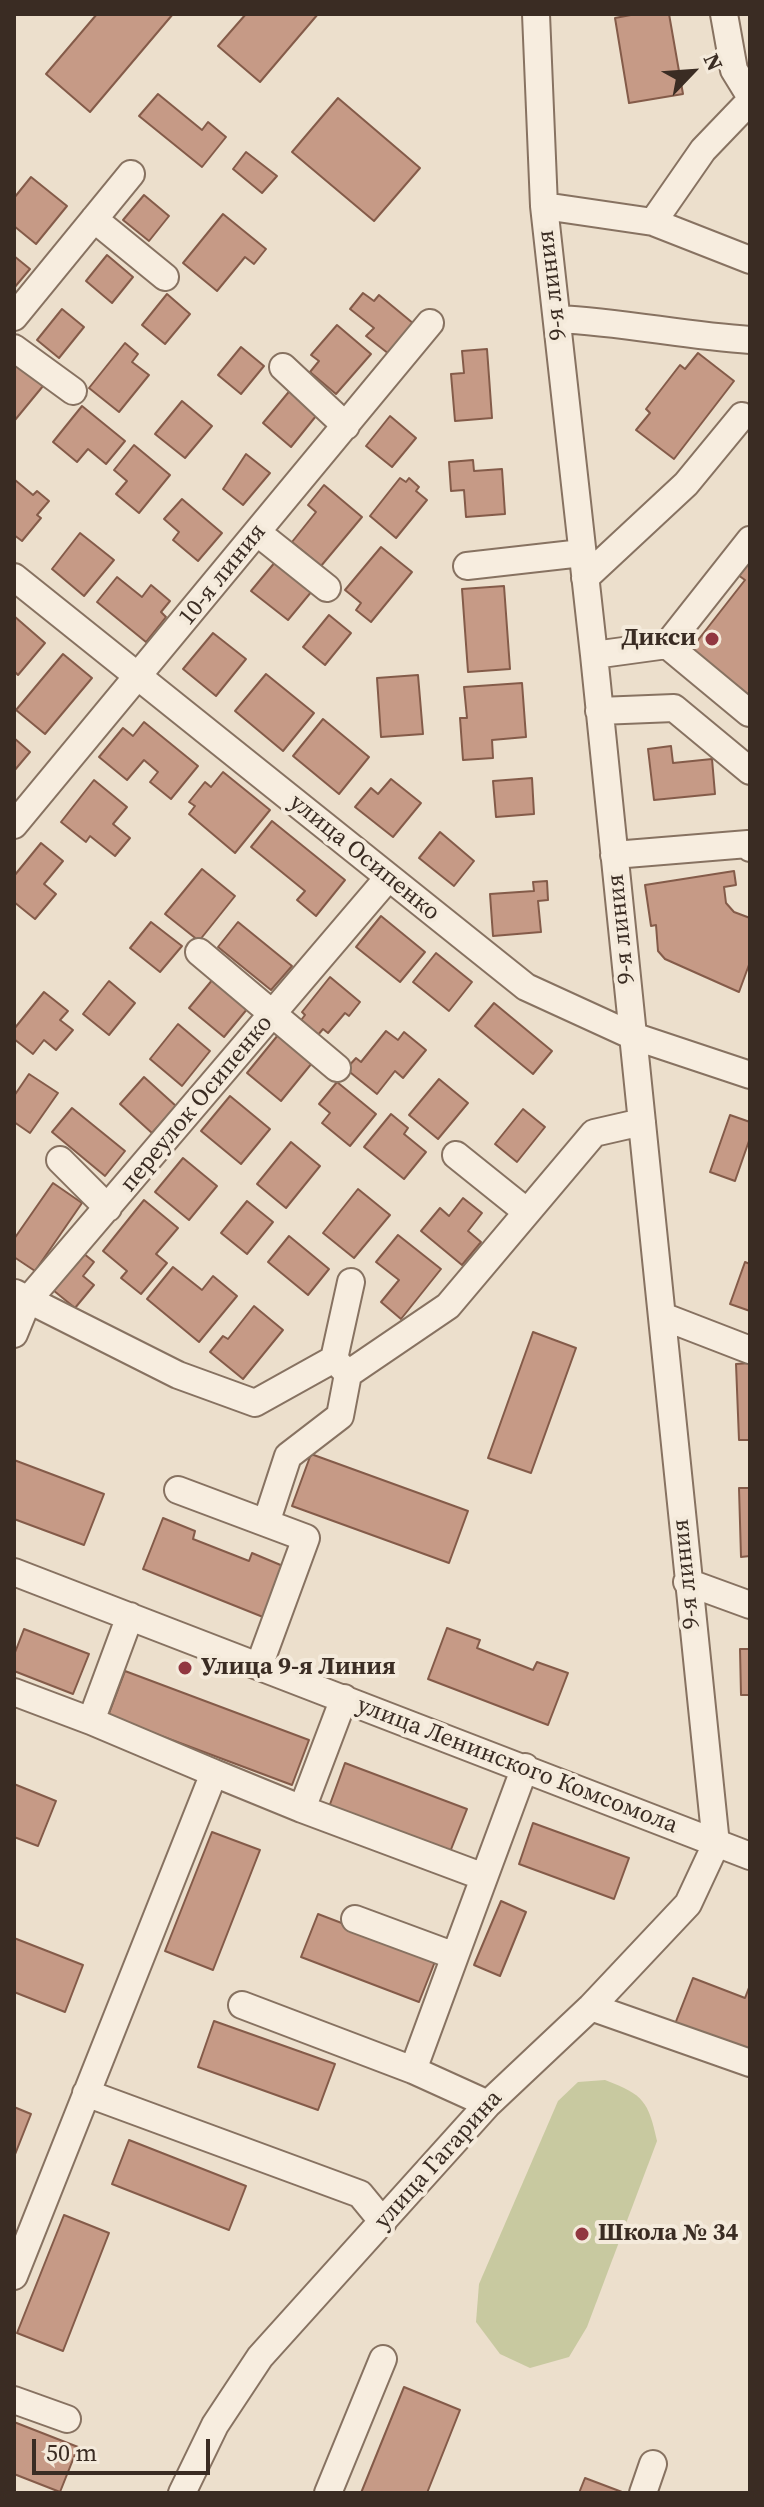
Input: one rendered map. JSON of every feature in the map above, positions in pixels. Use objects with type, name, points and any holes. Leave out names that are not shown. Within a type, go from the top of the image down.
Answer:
[{"type":"street","name":"9-я линия","points":[[536,14],[544,206],[594,655],[716,1844]]},
{"type":"street","points":[[653,222],[703,150],[750,99],[734,70],[724,14]]},
{"type":"street","points":[[14,317],[131,174]]},
{"type":"street","points":[[544,206],[653,222],[750,260]]},
{"type":"street","points":[[94,219],[165,277]]},
{"type":"street","points":[[558,319],[612,321],[697,337],[750,340]]},
{"type":"street","name":"10-я линия","points":[[14,825],[139,678],[430,323]]},
{"type":"street","points":[[14,348],[73,391]]},
{"type":"street","points":[[283,367],[346,426]]},
{"type":"street","points":[[467,566],[583,565],[686,484],[742,416]]},
{"type":"street","points":[[258,533],[327,588]]},
{"type":"street","points":[[594,655],[667,645],[750,540]]},
{"type":"street","name":"улица Осипенко","points":[[14,577],[526,987],[633,1036],[750,1075]]},
{"type":"street","points":[[667,645],[749,713]]},
{"type":"street","points":[[599,711],[674,708],[750,771]]},
{"type":"street","points":[[614,855],[748,844],[750,848]]},
{"type":"street","name":"переулок Осипенко","points":[[14,1334],[21,1296],[108,1208],[388,878]]},
{"type":"street","points":[[199,952],[337,1068]]},
{"type":"street","points":[[21,1296],[178,1375],[255,1403],[341,1367],[448,1306],[594,1133],[642,1122]]},
{"type":"street","points":[[456,1155],[527,1212]]},
{"type":"street","points":[[60,1160],[108,1208]]},
{"type":"street","points":[[266,1523],[288,1456],[340,1416],[341,1367],[351,1282]]},
{"type":"street","points":[[662,1316],[750,1350]]},
{"type":"street","points":[[178,1490],[306,1538],[259,1666]]},
{"type":"street","name":"улица Ленинского Комсомола","points":[[14,1572],[750,1856]]},
{"type":"street","points":[[687,1582],[750,1605]]},
{"type":"street","points":[[91,1721],[130,1616]]},
{"type":"street","points":[[14,1692],[302,1809],[484,1877]]},
{"type":"street","points":[[302,1809],[344,1698]]},
{"type":"street","points":[[413,2070],[525,1767]]},
{"type":"street","points":[[17,2259],[214,1773]]},
{"type":"street","name":"улица Гагарина","points":[[182,2493],[215,2425],[260,2357],[488,2104],[591,2007],[688,1904],[716,1844]]},
{"type":"street","points":[[355,1919],[455,1956]]},
{"type":"street","points":[[242,2005],[413,2070],[488,2104]]},
{"type":"street","points":[[591,2007],[750,2063]]},
{"type":"street","points":[[86,2093],[360,2194],[383,2222]]},
{"type":"street","points":[[328,2493],[383,2359]]},
{"type":"street","points":[[14,2400],[67,2419]]},
{"type":"street","points":[[643,2493],[653,2464]]},
{"type":"green space","points":[[605,2080],[628,2090],[642,2101],[651,2117],[657,2141],[587,2327],[569,2357],[530,2368],[500,2354],[476,2322],[479,2284],[558,2101],[578,2082]]},
{"type":"building","points":[[97,14],[173,14],[90,112],[46,74]]},
{"type":"building","points":[[246,14],[318,14],[260,82],[218,46]]},
{"type":"building","points":[[636,14],[669,14],[683,94],[629,103],[615,18]]},
{"type":"building","points":[[158,94],[202,130],[208,122],[226,137],[202,167],[139,116]]},
{"type":"building","points":[[338,98],[420,168],[374,221],[292,152]]},
{"type":"building","points":[[246,152],[277,176],[262,193],[233,169]]},
{"type":"building","points":[[31,177],[67,206],[36,244],[14,226],[14,198]]},
{"type":"building","points":[[144,195],[169,216],[149,241],[123,220]]},
{"type":"building","points":[[223,214],[266,249],[254,264],[245,257],[217,291],[183,263]]},
{"type":"building","points":[[107,255],[133,277],[112,303],[86,281]]},
{"type":"building","points":[[14,256],[30,269],[14,288]]},
{"type":"building","points":[[363,293],[374,301],[379,295],[414,324],[389,354],[366,336],[374,328],[350,309]]},
{"type":"building","points":[[167,294],[190,314],[165,344],[142,325]]},
{"type":"building","points":[[62,309],[84,327],[59,358],[37,340]]},
{"type":"building","points":[[337,325],[371,354],[336,394],[310,372],[319,361],[311,355]]},
{"type":"building","points":[[125,343],[138,354],[132,362],[149,375],[119,412],[89,388]]},
{"type":"building","points":[[241,347],[264,366],[241,394],[218,375]]},
{"type":"building","points":[[487,349],[492,418],[455,421],[451,374],[464,373],[462,351]]},
{"type":"building","points":[[698,353],[734,381],[674,459],[636,430],[650,413],[646,409],[680,365],[685,369]]},
{"type":"building","points":[[16,363],[43,386],[15,420],[14,366]]},
{"type":"building","points":[[292,388],[320,411],[291,447],[263,423]]},
{"type":"building","points":[[182,401],[212,426],[185,458],[155,434]]},
{"type":"building","points":[[82,406],[125,441],[106,464],[88,449],[77,462],[53,442]]},
{"type":"building","points":[[390,416],[416,438],[392,467],[366,446]]},
{"type":"building","points":[[134,445],[170,475],[139,513],[116,494],[127,481],[114,470]]},
{"type":"building","points":[[246,454],[270,473],[243,505],[223,489]]},
{"type":"building","points":[[473,460],[474,471],[502,469],[505,514],[466,517],[464,490],[451,491],[449,462]]},
{"type":"building","points":[[400,478],[406,482],[409,478],[419,487],[416,491],[427,500],[396,538],[370,516]]},
{"type":"building","points":[[15,480],[33,495],[37,491],[49,501],[37,515],[41,518],[22,541],[14,535]]},
{"type":"building","points":[[324,485],[362,517],[321,566],[292,542],[316,512],[308,505]]},
{"type":"building","points":[[182,499],[222,533],[198,561],[173,540],[179,532],[164,519]]},
{"type":"building","points":[[80,533],[114,560],[84,596],[52,569]]},
{"type":"building","points":[[381,547],[412,572],[371,622],[356,610],[361,603],[345,590]]},
{"type":"building","points":[[750,559],[750,696],[691,649],[745,580],[738,575]]},
{"type":"building","points":[[276,561],[312,591],[288,620],[251,591]]},
{"type":"building","points":[[117,577],[142,597],[151,585],[170,601],[161,612],[166,617],[146,642],[97,602]]},
{"type":"building","points":[[504,586],[510,669],[468,672],[462,589]]},
{"type":"building","points":[[329,615],[351,633],[325,665],[303,647]]},
{"type":"building","points":[[14,616],[45,643],[18,675],[14,671]]},
{"type":"building","points":[[213,633],[246,659],[216,696],[183,669]]},
{"type":"building","points":[[63,654],[92,678],[45,734],[16,710]]},
{"type":"building","points":[[266,674],[314,713],[283,751],[235,711]]},
{"type":"building","points":[[418,675],[423,734],[381,737],[377,678]]},
{"type":"building","points":[[522,683],[526,737],[492,740],[493,758],[463,760],[460,718],[467,718],[464,687]]},
{"type":"building","points":[[323,719],[369,757],[339,794],[293,756]]},
{"type":"building","points":[[144,722],[198,766],[171,799],[150,782],[158,772],[144,760],[127,780],[99,757],[123,728],[133,736]]},
{"type":"building","points":[[14,738],[30,752],[14,771]]},
{"type":"building","points":[[671,746],[673,763],[712,759],[715,794],[654,800],[648,749]]},
{"type":"building","points":[[223,772],[270,810],[235,853],[189,814],[195,806],[189,802],[205,782],[211,787]]},
{"type":"building","points":[[532,778],[534,814],[496,817],[493,781]]},
{"type":"building","points":[[391,779],[421,803],[393,837],[355,807],[371,788],[378,794]]},
{"type":"building","points":[[94,780],[127,807],[113,824],[130,838],[115,856],[90,836],[86,842],[61,822]]},
{"type":"building","points":[[272,821],[345,880],[316,916],[297,900],[305,891],[251,847]]},
{"type":"building","points":[[440,832],[474,861],[454,886],[419,858]]},
{"type":"building","points":[[41,843],[63,861],[44,884],[56,894],[35,919],[14,902],[14,876]]},
{"type":"building","points":[[202,869],[235,896],[199,941],[165,914]]},
{"type":"building","points":[[734,871],[736,885],[724,887],[726,903],[734,912],[750,918],[750,962],[739,992],[665,959],[658,951],[656,925],[651,926],[645,885]]},
{"type":"building","points":[[547,881],[548,900],[538,901],[541,932],[493,936],[490,894],[534,891],[533,882]]},
{"type":"building","points":[[381,916],[425,952],[400,982],[356,947]]},
{"type":"building","points":[[151,922],[182,946],[160,972],[130,948]]},
{"type":"building","points":[[238,922],[292,966],[271,990],[218,947]]},
{"type":"building","points":[[436,953],[472,982],[449,1011],[413,982]]},
{"type":"building","points":[[218,973],[248,1008],[224,1037],[189,1008]]},
{"type":"building","points":[[330,977],[360,1002],[349,1016],[345,1013],[328,1033],[323,1029],[312,1042],[295,1028],[305,1015],[302,1012]]},
{"type":"building","points":[[109,981],[135,1003],[109,1035],[83,1014]]},
{"type":"building","points":[[44,992],[68,1011],[60,1020],[73,1030],[56,1050],[44,1040],[33,1054],[14,1039],[14,1029]]},
{"type":"building","points":[[494,1003],[552,1051],[533,1074],[475,1026]]},
{"type":"building","points":[[178,1024],[210,1051],[182,1086],[150,1059]]},
{"type":"building","points":[[386,1031],[398,1040],[404,1032],[426,1050],[403,1078],[395,1071],[377,1094],[346,1069],[356,1058],[361,1062]]},
{"type":"building","points":[[278,1035],[312,1063],[281,1101],[247,1073]]},
{"type":"building","points":[[29,1074],[58,1093],[30,1133],[14,1122],[14,1096]]},
{"type":"building","points":[[144,1077],[176,1106],[152,1133],[120,1104]]},
{"type":"building","points":[[439,1079],[468,1103],[438,1139],[409,1115]]},
{"type":"building","points":[[337,1082],[376,1114],[350,1146],[322,1123],[330,1113],[319,1104]]},
{"type":"building","points":[[230,1096],[270,1129],[241,1164],[201,1131]]},
{"type":"building","points":[[72,1108],[125,1151],[105,1176],[52,1132]]},
{"type":"building","points":[[523,1109],[545,1127],[517,1162],[495,1144]]},
{"type":"building","points":[[391,1114],[408,1128],[404,1134],[426,1152],[404,1179],[364,1147]]},
{"type":"building","points":[[730,1115],[750,1122],[750,1138],[735,1181],[710,1172]]},
{"type":"building","points":[[291,1142],[320,1166],[286,1208],[257,1184]]},
{"type":"building","points":[[183,1158],[217,1186],[189,1220],[155,1192]]},
{"type":"building","points":[[53,1183],[82,1203],[35,1271],[14,1257],[14,1239]]},
{"type":"building","points":[[358,1189],[390,1215],[354,1258],[323,1233]]},
{"type":"building","points":[[463,1198],[482,1213],[468,1231],[481,1242],[462,1265],[421,1231],[440,1208],[449,1216]]},
{"type":"building","points":[[144,1200],[178,1228],[156,1254],[167,1263],[141,1294],[121,1278],[127,1271],[103,1251]]},
{"type":"building","points":[[247,1201],[273,1222],[247,1254],[221,1233]]},
{"type":"building","points":[[398,1235],[441,1269],[401,1319],[381,1302],[399,1280],[376,1262]]},
{"type":"building","points":[[289,1236],[329,1269],[308,1295],[268,1262]]},
{"type":"building","points":[[83,1253],[94,1262],[83,1276],[94,1285],[75,1308],[53,1290]]},
{"type":"building","points":[[745,1262],[750,1264],[750,1311],[730,1304]]},
{"type":"building","points":[[173,1267],[202,1290],[213,1276],[237,1296],[199,1342],[147,1299]]},
{"type":"building","points":[[254,1306],[283,1330],[243,1379],[210,1352],[223,1336],[228,1339]]},
{"type":"building","points":[[533,1332],[576,1348],[531,1473],[488,1458]]},
{"type":"building","points":[[750,1363],[750,1440],[739,1440],[736,1364]]},
{"type":"building","points":[[311,1454],[468,1511],[449,1563],[292,1506]]},
{"type":"building","points":[[14,1460],[104,1494],[84,1545],[14,1519]]},
{"type":"building","points":[[739,1488],[750,1488],[750,1556],[741,1557]]},
{"type":"building","points":[[163,1518],[195,1531],[193,1539],[249,1561],[252,1553],[283,1566],[263,1617],[143,1569]]},
{"type":"building","points":[[447,1628],[480,1640],[477,1648],[533,1670],[537,1662],[568,1673],[548,1725],[428,1679]]},
{"type":"building","points":[[24,1629],[89,1654],[73,1694],[14,1671],[14,1655]]},
{"type":"building","points":[[740,1649],[750,1649],[750,1695],[741,1695]]},
{"type":"building","points":[[125,1671],[309,1740],[292,1785],[108,1716]]},
{"type":"building","points":[[345,1763],[467,1809],[450,1852],[329,1807]]},
{"type":"building","points":[[14,1784],[56,1801],[38,1846],[14,1837]]},
{"type":"building","points":[[533,1823],[629,1858],[614,1899],[519,1864]]},
{"type":"building","points":[[212,1832],[260,1850],[213,1970],[165,1951]]},
{"type":"building","points":[[501,1901],[526,1912],[500,1976],[474,1965]]},
{"type":"building","points":[[318,1914],[436,1959],[419,2002],[301,1957]]},
{"type":"building","points":[[14,1938],[83,1965],[65,2012],[14,1992]]},
{"type":"building","points":[[693,1978],[745,1998],[750,1985],[750,2053],[675,2024]]},
{"type":"building","points":[[214,2021],[335,2064],[318,2110],[198,2067]]},
{"type":"building","points":[[14,2107],[31,2114],[14,2157]]},
{"type":"building","points":[[129,2140],[246,2186],[229,2230],[112,2184]]},
{"type":"building","points":[[64,2215],[109,2233],[63,2351],[17,2333]]},
{"type":"building","points":[[404,2387],[460,2410],[427,2493],[361,2493]]},
{"type":"building","points":[[14,2422],[78,2447],[60,2492],[14,2474]]},
{"type":"building","points":[[585,2478],[622,2492],[579,2493]]},
{"type":"place","name":"Дикси","points":[[712,639]]},
{"type":"place","name":"Улица 9-я Линия","points":[[185,1668]]},
{"type":"place","name":"Школа № 34","points":[[582,2234]]}]
